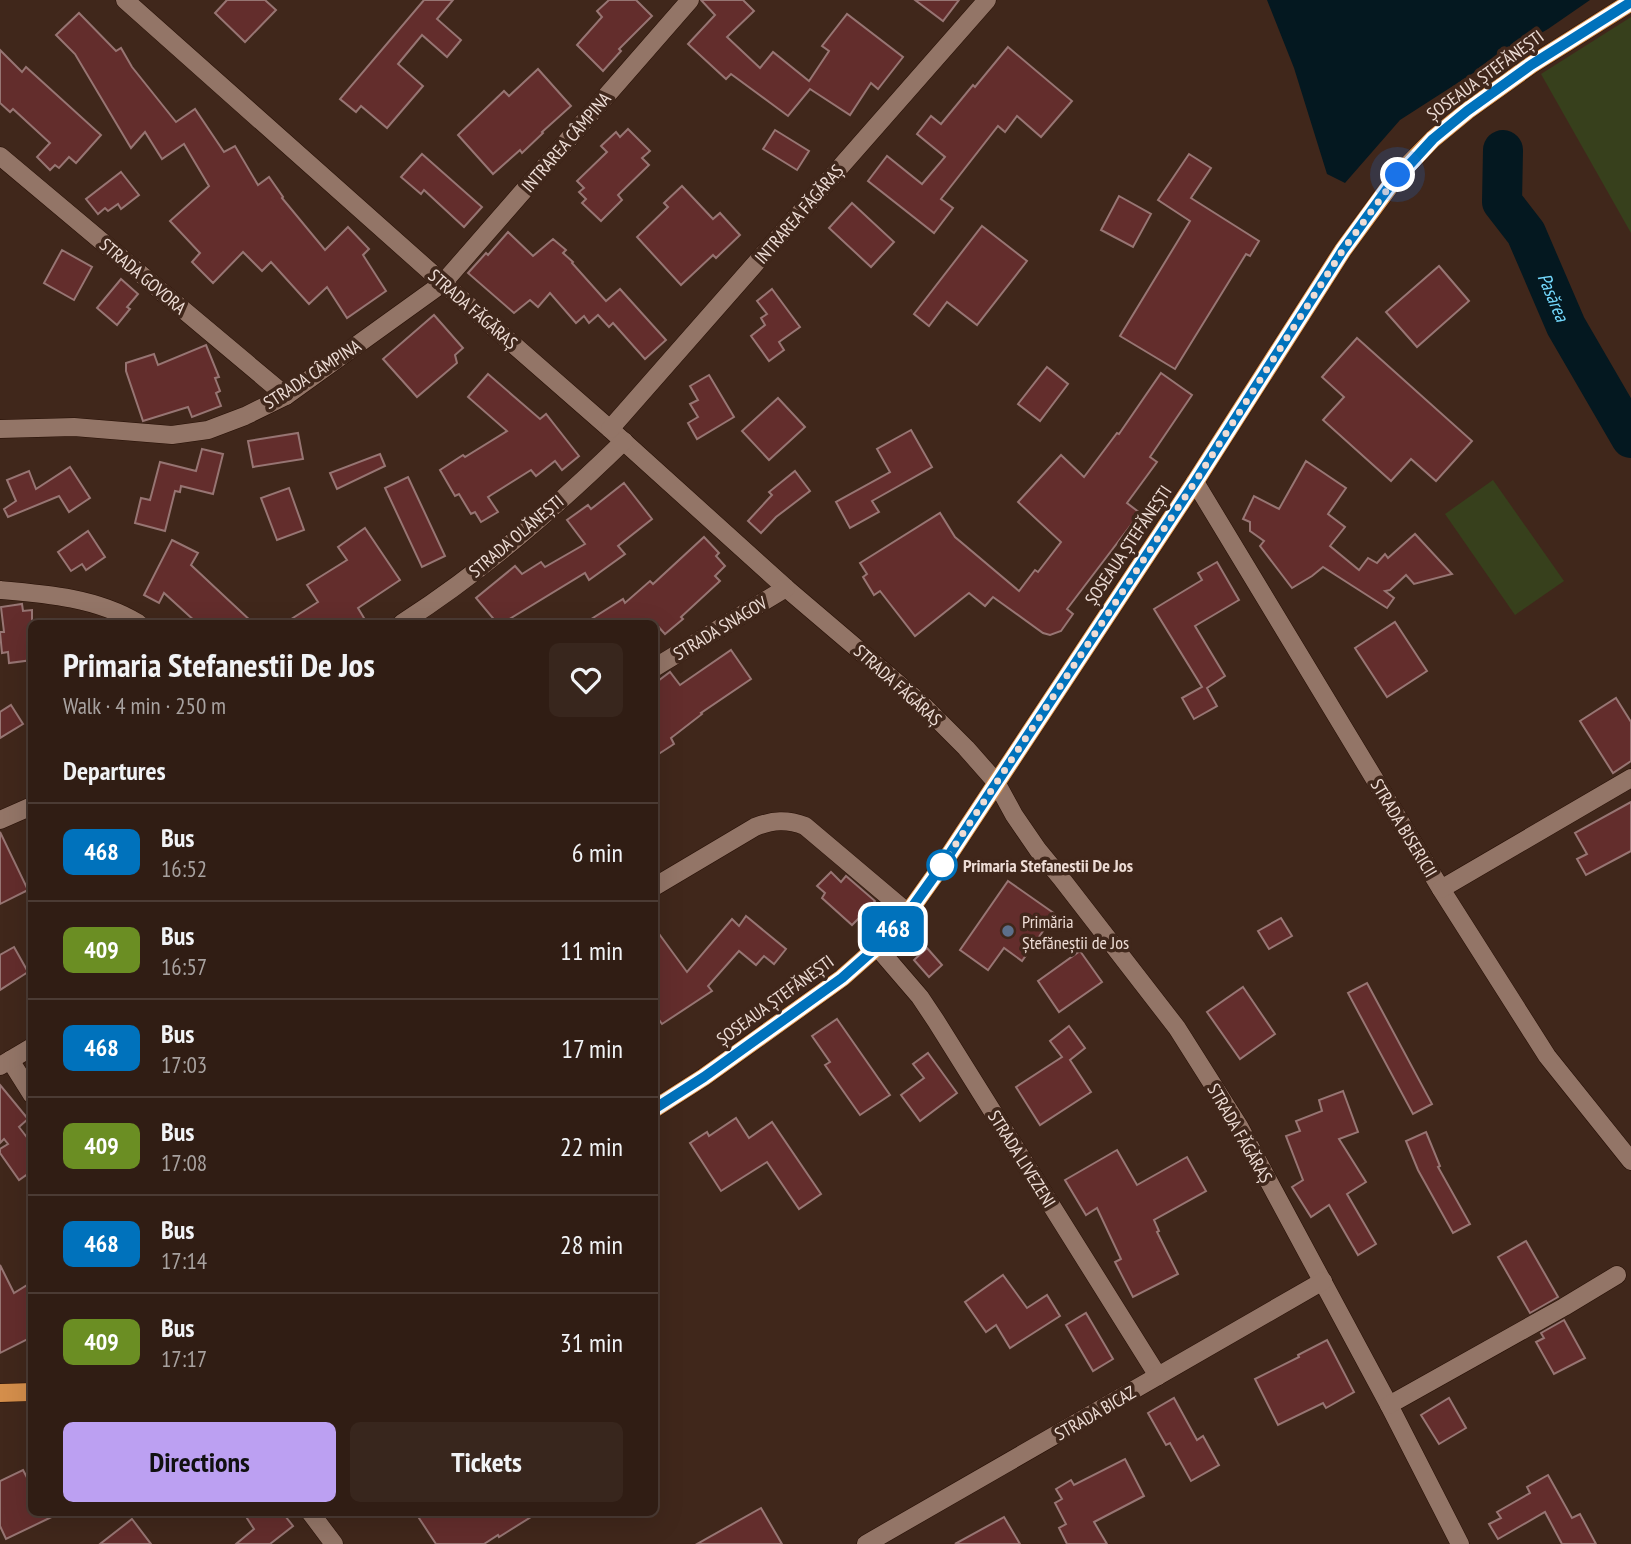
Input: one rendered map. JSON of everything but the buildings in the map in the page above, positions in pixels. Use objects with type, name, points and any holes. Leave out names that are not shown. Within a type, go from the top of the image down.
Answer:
[{"type":"main road","name":"ȘOSEAUA ȘTEFĂNEȘTI","points":[[658,1106],[704,1077],[842,978],[877,947],[908,913],[1195,482],[1343,250],[1398,175],[1433,139],[1467,111],[1531,65],[1631,2]]},
{"type":"main road","points":[[0,1393],[28,1392]]},
{"type":"street","name":"STRADA FĂGĂRAȘ","points":[[125,0],[624,441],[786,588],[921,703],[996,782],[1038,850],[1177,1028],[1239,1126],[1389,1405],[1460,1544]]},
{"type":"street","name":"INTRAREA CÂMPINA","points":[[443,283],[690,0]]},
{"type":"street","name":"INTRAREA FĂGĂRAȘ","points":[[610,429],[987,0]]},
{"type":"street","name":"STRADA GOVORA","points":[[0,156],[286,396]]},
{"type":"street","name":"STRADA CÂMPINA","points":[[0,429],[74,427],[172,435],[208,430],[286,396],[443,283]]},
{"type":"street","name":"STRADA OLĂNEȘTI","points":[[406,620],[448,592],[522,534],[624,441]]},
{"type":"street","name":"STRADA BISERICII","points":[[1195,482],[1441,889],[1547,1056],[1631,1161]]},
{"type":"street","name":"STRADA SNAGOV","points":[[658,666],[786,588]]},
{"type":"street","points":[[0,590],[68,597],[101,606],[133,620]]},
{"type":"street","points":[[1441,889],[1631,778]]},
{"type":"street","points":[[0,820],[28,808]]},
{"type":"street","points":[[658,885],[755,827],[770,821],[784,820],[805,826],[908,913]]},
{"type":"street","name":"STRADA LIVEZENI","points":[[877,947],[920,997],[936,1021],[1158,1376]]},
{"type":"street","points":[[28,1049],[5,1063],[28,1090]]},
{"type":"street","points":[[1389,1405],[1617,1275]]},
{"type":"street","name":"STRADA BICAZ","points":[[866,1544],[1322,1280]]},
{"type":"street","points":[[313,1516],[334,1544]]},
{"type":"green space","points":[[1631,17],[1631,233],[1541,74]]},
{"type":"green space","points":[[1493,480],[1564,581],[1515,615],[1445,514]]},
{"type":"water","points":[[1267,0],[1590,0],[1400,120],[1345,183],[1327,174],[1294,68]]},
{"type":"waterway","name":"Pasărea","points":[[1503,150],[1502,202],[1526,233],[1566,326],[1631,438]]},
{"type":"bus line","name":"468","points":[[658,1106],[704,1077],[842,978],[877,947],[908,913],[1195,482],[1343,250],[1398,175],[1433,139],[1467,111],[1531,65],[1631,2]]},
{"type":"place","name":"Primaria Stefanestii De Jos","points":[[942,865]]},
{"type":"place","name":"Primăria Ștefăneștii de Jos","points":[[1008,931]]},
{"type":"route","points":[[942,865],[1195,482],[1343,250],[1398,175]]}]
